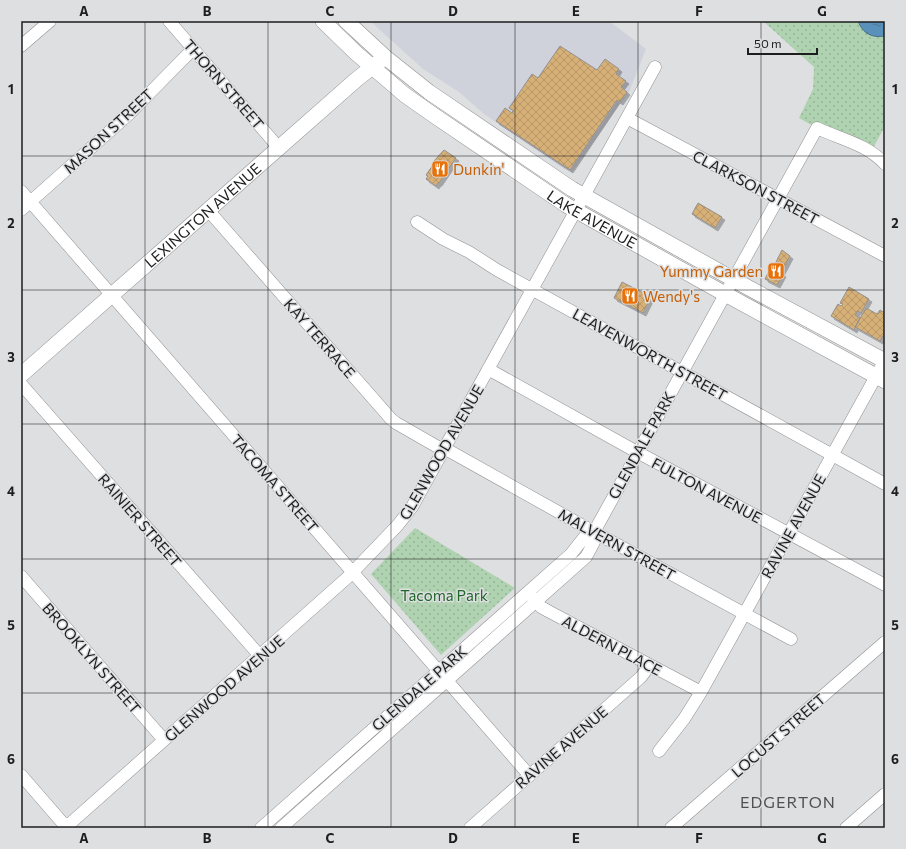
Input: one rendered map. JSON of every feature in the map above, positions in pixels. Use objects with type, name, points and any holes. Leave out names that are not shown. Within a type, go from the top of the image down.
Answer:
[{"type":"main road","name":"LAKE AVENUE","points":[[323,21],[371,67],[405,95],[576,211],[725,294],[881,378]]},
{"type":"main road","name":"LAKE AVENUE","points":[[346,21],[385,57],[442,102],[584,196],[885,361]]},
{"type":"main road","name":"LEXINGTON AVENUE","points":[[21,375],[371,67],[385,57]]},
{"type":"street","points":[[21,46],[50,21]]},
{"type":"street","name":"THORN STREET","points":[[169,21],[279,148]]},
{"type":"street","name":"MASON STREET","points":[[26,206],[128,116],[193,49]]},
{"type":"street","name":"GLENWOOD AVENUE","points":[[66,828],[353,573],[405,517],[655,67]]},
{"type":"street","name":"CLARKSON STREET","points":[[627,118],[885,256]]},
{"type":"street","name":"GLENDALE PARK","points":[[280,828],[586,557],[594,542],[594,532],[817,128],[872,152],[885,164]]},
{"type":"street","name":"TACOMA STREET","points":[[21,192],[26,206],[112,296],[529,775]]},
{"type":"street","name":"KAY TERRACE","points":[[208,210],[388,416],[396,423],[444,449]]},
{"type":"street","name":"LEAVENWORTH STREET","points":[[416,222],[443,239],[532,289],[885,484]]},
{"type":"street","name":"RAVINE AVENUE","points":[[659,752],[681,724],[701,692],[833,454],[881,378],[885,361]]},
{"type":"street","name":"FULTON AVENUE","points":[[488,369],[638,452],[885,585]]},
{"type":"street","name":"RAINIER STREET","points":[[21,384],[260,656]]},
{"type":"street","name":"MALVERN STREET","points":[[444,449],[791,639]]},
{"type":"street","name":"GLENDALE PARK","points":[[261,828],[573,552],[586,535],[594,532]]},
{"type":"street","name":"BROOKLYN STREET","points":[[21,576],[164,740]]},
{"type":"street","name":"ALDERN PLACE","points":[[528,592],[536,602],[548,611],[701,692]]},
{"type":"street","name":"LOCUST STREET","points":[[671,828],[885,642]]},
{"type":"street","name":"RAVINE AVENUE","points":[[470,828],[641,677],[650,665]]},
{"type":"street","points":[[21,775],[66,828]]},
{"type":"street","points":[[846,828],[885,794]]},
{"type":"shaded area","points":[[370,21],[609,21],[646,49],[629,92],[572,172],[564,169],[484,114],[459,92],[423,69]]},
{"type":"green space","points":[[763,21],[858,21],[862,28],[869,33],[885,36],[885,126],[871,152],[817,128],[799,118],[813,89],[814,67]]},
{"type":"green space","name":"Tacoma Park","points":[[415,528],[515,588],[441,655],[371,574]]},
{"type":"water","points":[[858,21],[885,21],[885,36],[872,36],[868,34],[862,29]]},
{"type":"building","points":[[560,46],[597,70],[605,59],[619,69],[616,74],[626,81],[621,87],[627,92],[620,102],[617,100],[570,170],[496,121],[505,108],[512,113],[514,111],[509,108],[532,74],[538,78]]},
{"type":"building","name":"Dunkin'","points":[[444,150],[456,158],[436,186],[426,179],[428,176],[426,175],[435,162],[434,161]]},
{"type":"building","points":[[698,203],[722,217],[715,228],[692,214]]},
{"type":"building","name":"Yummy Garden","points":[[782,250],[790,256],[781,273],[783,274],[777,285],[765,279],[771,267],[773,268]]},
{"type":"building","points":[[622,282],[651,297],[643,313],[614,298]]},
{"type":"building","points":[[849,287],[869,299],[861,313],[858,311],[855,315],[860,318],[854,330],[831,316],[838,304],[841,306],[843,304],[840,303]]},
{"type":"building","points":[[866,308],[877,314],[880,310],[885,313],[885,332],[880,341],[855,327]]},
{"type":"place","name":"Dunkin'","points":[[440,169]]},
{"type":"place","name":"Yummy Garden","points":[[776,271]]},
{"type":"place","name":"Wendy's","points":[[630,296]]},
{"type":"district","name":"EDGERTON","points":[[788,801]]}]
